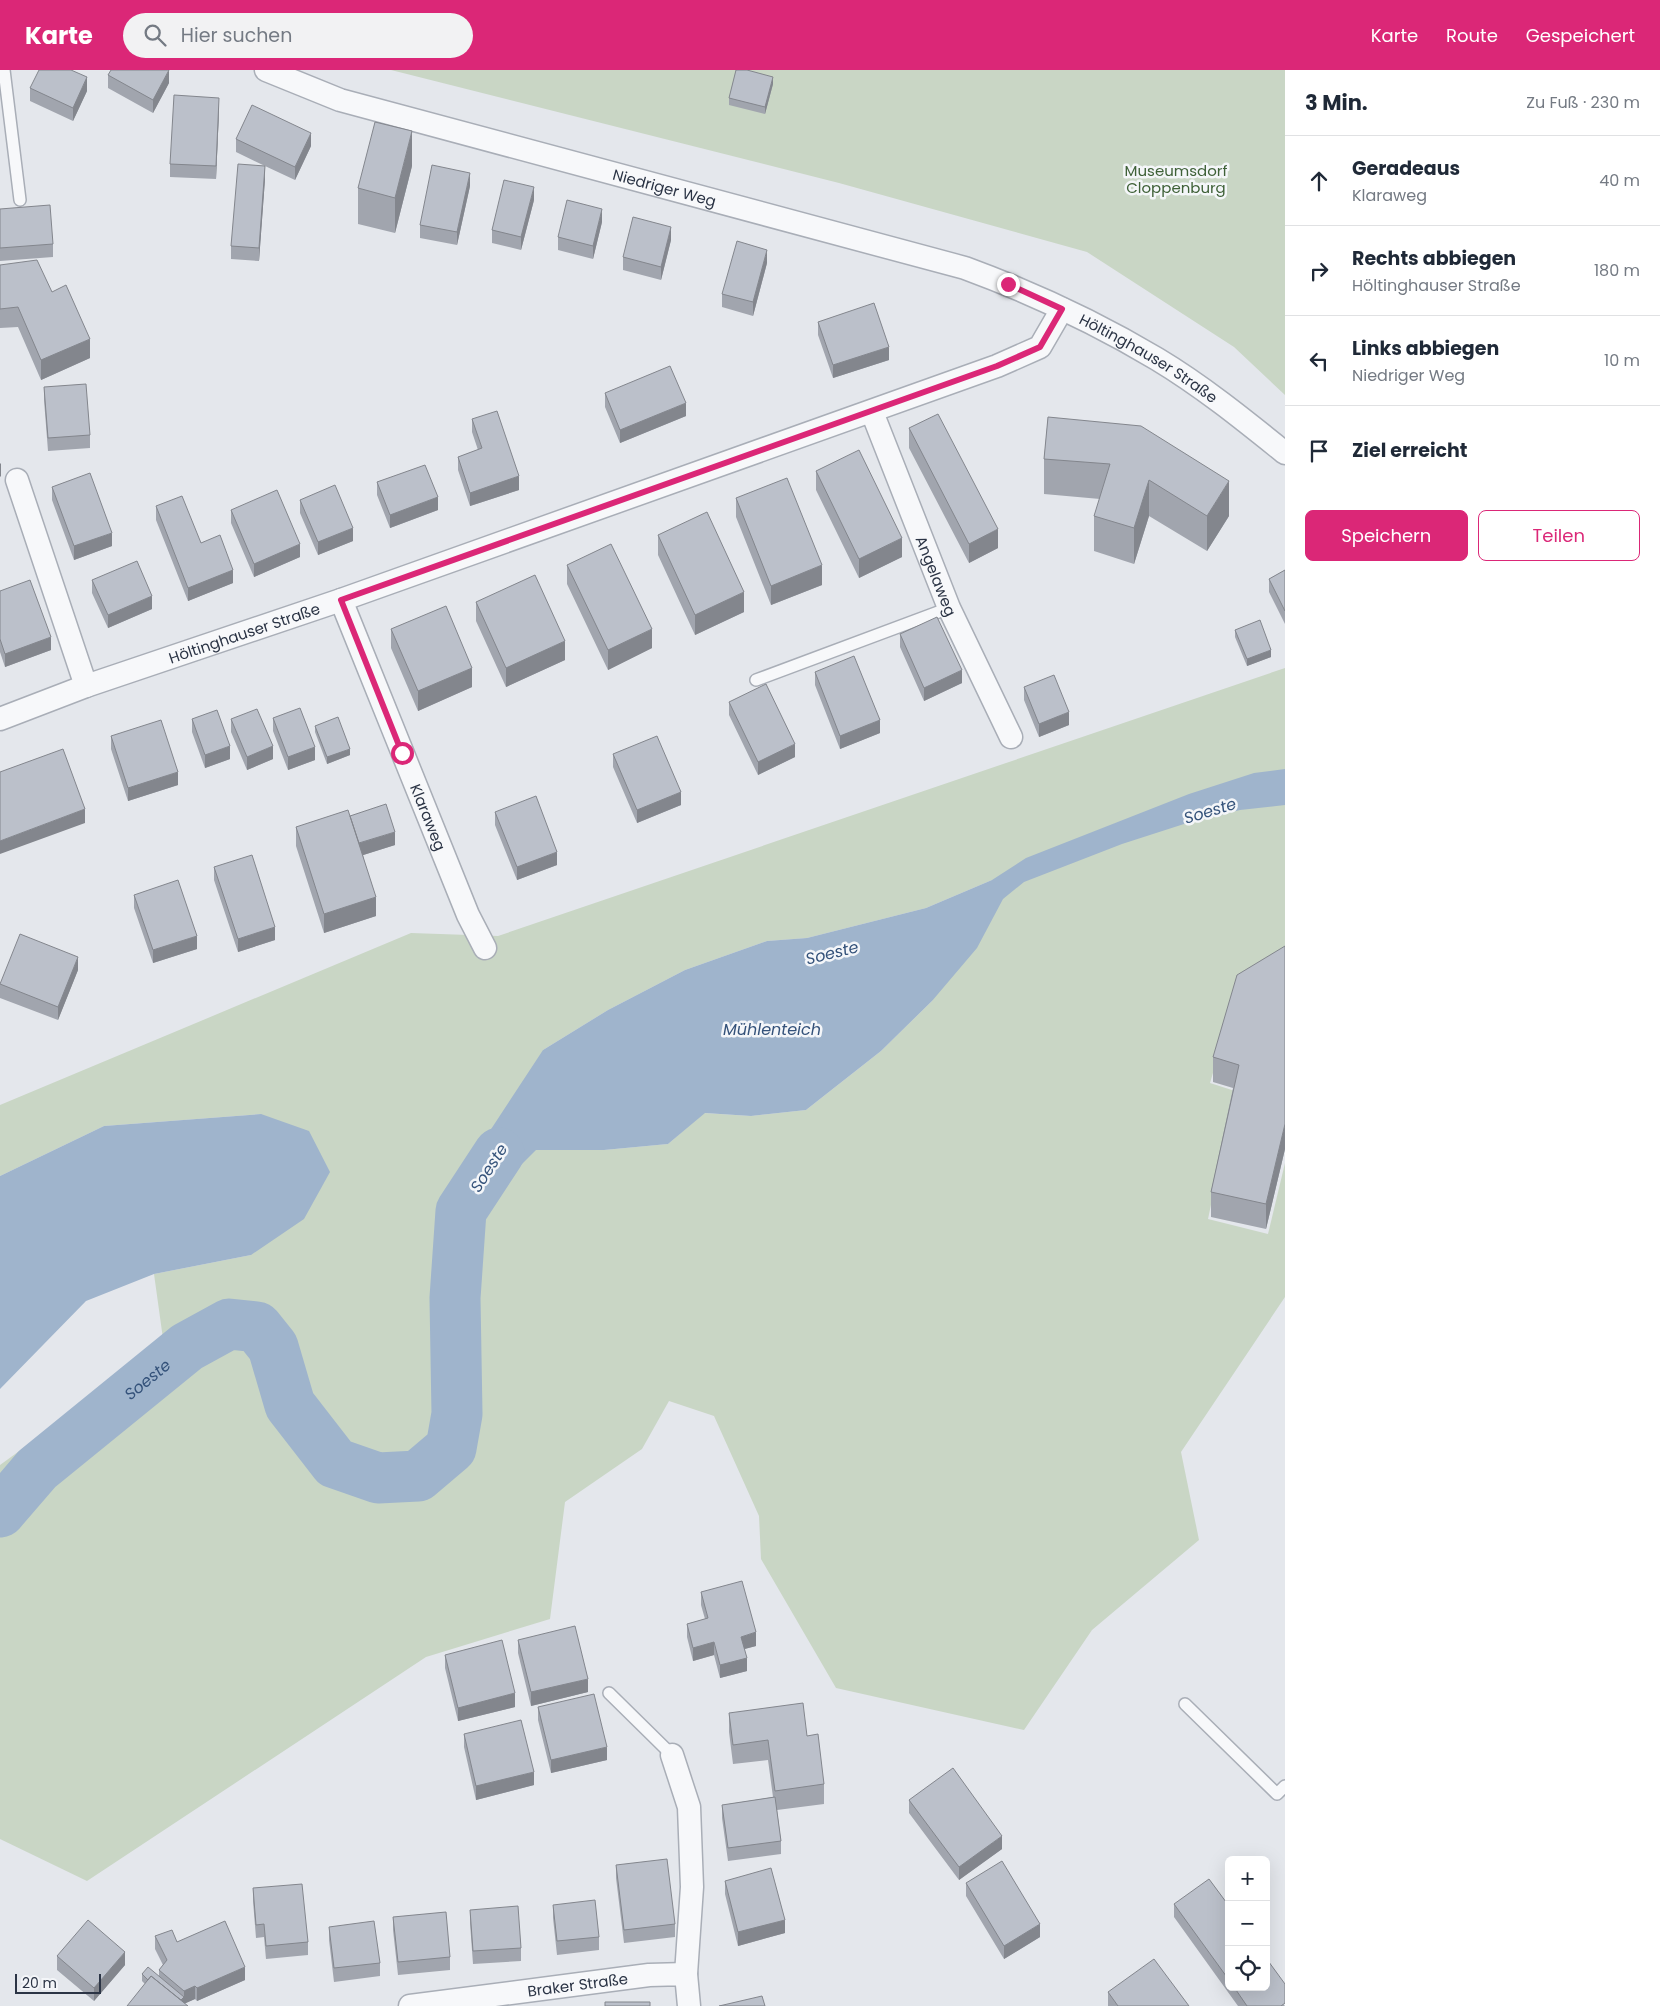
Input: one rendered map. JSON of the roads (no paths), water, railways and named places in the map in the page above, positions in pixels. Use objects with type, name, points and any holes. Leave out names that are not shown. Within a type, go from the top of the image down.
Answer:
[{"type":"street","name":"Niedriger Weg","points":[[266,70],[340,100],[965,268],[1008,284],[1062,309]]},
{"type":"street","name":"Höltinghauser Straße","points":[[0,719],[86,686],[341,600],[997,366],[1040,347],[1062,309],[1156,359],[1195,384],[1285,453]]},
{"type":"street","name":"Angelaweg","points":[[872,412],[948,608],[1011,737]]},
{"type":"street","points":[[17,480],[86,686]]},
{"type":"street","name":"Klaraweg","points":[[341,600],[468,915],[485,948]]},
{"type":"street","points":[[672,1755],[690,1808],[692,1887],[686,1974],[689,2006]]},
{"type":"street","name":"Braker Straße","points":[[410,2006],[649,1976],[686,1974]]},
{"type":"lane","points":[[4,70],[20,200]]},
{"type":"lane","points":[[756,680],[948,608]]},
{"type":"lane","points":[[609,1693],[672,1755]]},
{"type":"lane","points":[[1185,1704],[1278,1794],[1285,1786]]},
{"type":"water","name":"Mühlenteich","points":[[1285,769],[1285,805],[1240,810],[1184,824],[1122,844],[1024,882],[1003,899],[977,948],[932,1001],[881,1051],[806,1110],[751,1116],[705,1113],[668,1144],[604,1150],[536,1150],[472,1214],[461,1211],[453,1205],[478,1149],[543,1050],[608,1010],[685,970],[767,941],[807,938],[926,908],[992,880],[1026,858],[1189,794],[1254,773]]},
{"type":"water","points":[[261,1114],[309,1131],[330,1172],[304,1219],[251,1255],[154,1274],[86,1301],[0,1389],[0,1176],[104,1126]]},
{"type":"waterway","name":"Soeste","points":[[0,1512],[37,1469],[187,1347],[229,1324],[257,1327],[273,1347],[290,1405],[335,1463],[378,1478],[418,1476],[451,1448],[457,1414],[455,1298],[461,1211],[499,1153]]},
{"type":"park label","name":"Museumsdorf Cloppenburg","points":[[1176,178]]}]
